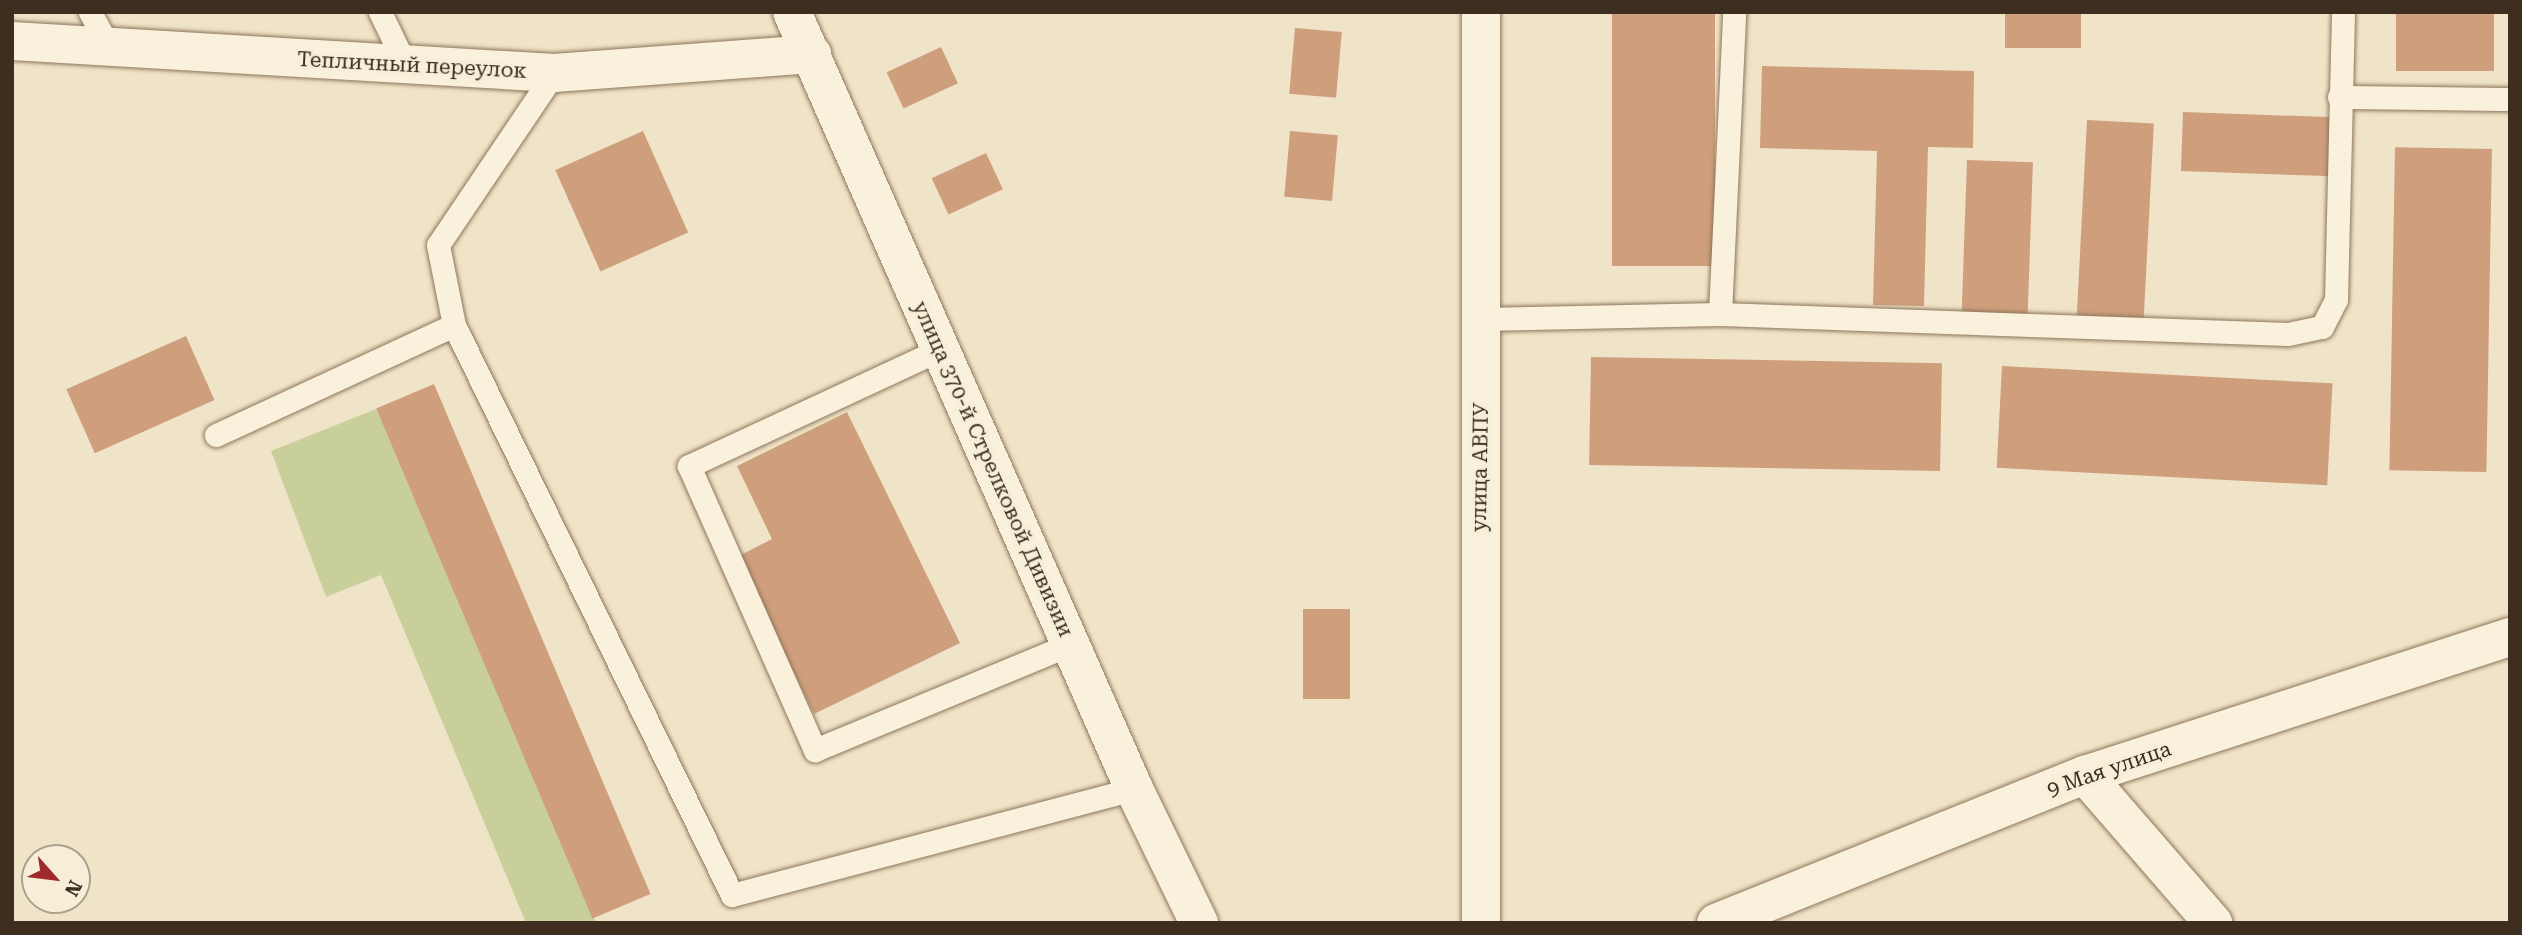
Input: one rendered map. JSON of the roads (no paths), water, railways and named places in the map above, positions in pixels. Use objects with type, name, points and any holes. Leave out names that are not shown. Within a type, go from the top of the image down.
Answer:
[{"type":"street","name":"улица 370-й Стрелковой Дивизии","points":[[792,12],[1134,789],[1199,923]]},
{"type":"street","name":"улица АВПУ","points":[[1481,12],[1483,319],[1478,577],[1481,923]]},
{"type":"street","name":"Тепличный переулок","points":[[12,41],[554,74],[812,54]]},
{"type":"street","name":"9 Мая улица","points":[[1716,923],[2085,775],[2510,637]]},
{"type":"street","points":[[2085,775],[2213,923]]},
{"type":"lane","points":[[90,12],[108,47]]},
{"type":"lane","points":[[380,12],[405,65]]},
{"type":"lane","points":[[1720,314],[1734,12]]},
{"type":"lane","points":[[1483,319],[1720,314],[2288,334],[2322,327],[2336,300],[2343,12]]},
{"type":"lane","points":[[554,74],[438,245],[454,326],[732,895],[1134,789]]},
{"type":"lane","points":[[2339,97],[2510,99]]},
{"type":"lane","points":[[216,435],[454,326]]},
{"type":"lane","points":[[941,349],[688,466],[815,750],[1070,645]]}]
